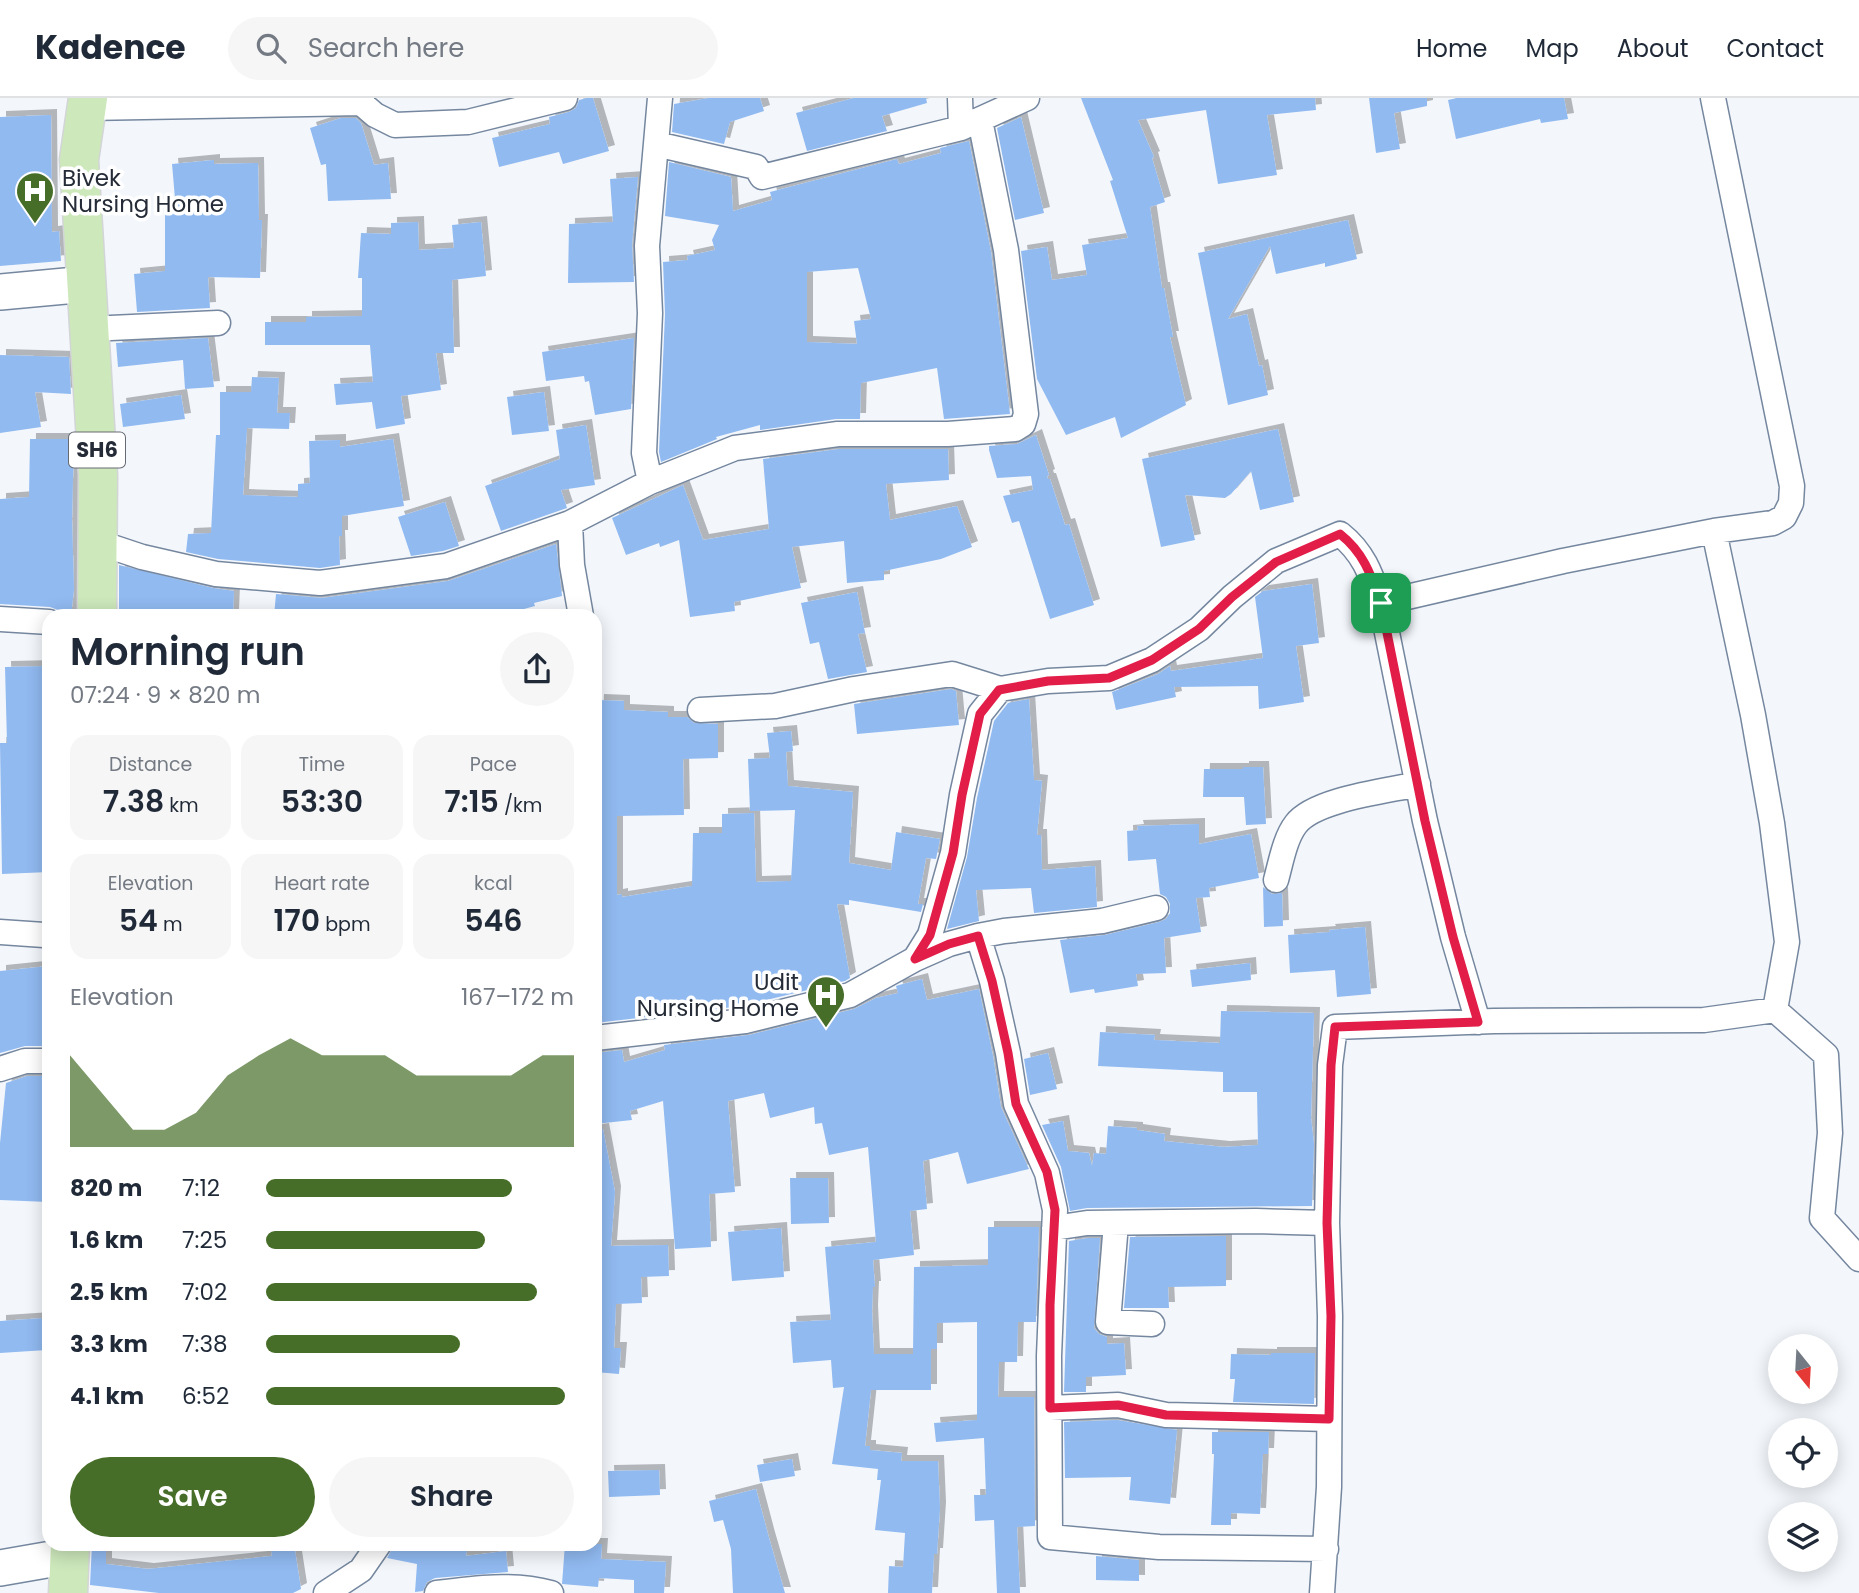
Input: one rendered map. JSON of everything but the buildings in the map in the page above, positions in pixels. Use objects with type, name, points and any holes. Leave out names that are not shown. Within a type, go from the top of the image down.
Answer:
[{"type":"main road","name":"SH6","points":[[88,103],[79,160],[98,475],[97,609]]},
{"type":"street","points":[[88,103],[361,100],[375,115],[395,125],[468,122],[565,98]]},
{"type":"street","points":[[650,482],[644,453],[650,313],[647,246],[660,98]]},
{"type":"street","points":[[97,542],[142,557],[216,574],[320,583],[446,566],[570,523],[650,482],[735,448],[838,434],[948,434],[1015,429],[1023,424],[1026,414],[1006,250],[960,98]]},
{"type":"street","points":[[656,144],[756,167],[762,177],[970,124],[1027,98]]},
{"type":"street","points":[[1381,603],[1563,561],[1714,531],[1773,523],[1784,517],[1791,503],[1792,486],[1713,98]]},
{"type":"street","points":[[0,292],[87,284]]},
{"type":"street","points":[[89,329],[218,323]]},
{"type":"street","points":[[570,523],[572,565],[579,609]]},
{"type":"street","points":[[1714,531],[1753,715],[1774,836],[1787,942],[1775,1010]]},
{"type":"street","points":[[700,710],[775,706],[854,689],[952,674],[999,690],[1048,681],[1109,678],[1152,660],[1199,629],[1232,597],[1276,562],[1340,534],[1356,546],[1381,603],[1453,937],[1478,1022]]},
{"type":"street","points":[[0,619],[42,622]]},
{"type":"street","points":[[915,959],[930,935],[953,853],[962,795],[980,714],[999,690]]},
{"type":"street","points":[[1276,880],[1297,823],[1319,808],[1349,798],[1418,784]]},
{"type":"street","points":[[602,1037],[745,1021],[850,995],[915,959],[949,944],[978,936],[1102,921],[1156,908]]},
{"type":"street","points":[[0,932],[42,935]]},
{"type":"street","points":[[978,936],[992,981],[1016,1104],[1047,1172],[1055,1210],[1050,1305],[1050,1537],[1159,1547],[1326,1549]]},
{"type":"street","points":[[1322,1593],[1326,1549],[1331,1316],[1327,1223],[1331,1065],[1335,1027],[1636,1019],[1704,1020],[1775,1010],[1826,1055],[1830,1133],[1822,1218],[1859,1259]]},
{"type":"street","points":[[0,1069],[25,1061],[42,1061]]},
{"type":"street","points":[[1054,1228],[1087,1223],[1327,1223]]},
{"type":"street","points":[[1115,1223],[1108,1322],[1152,1324]]},
{"type":"street","points":[[1050,1408],[1118,1405],[1179,1416],[1329,1419]]},
{"type":"street","points":[[332,1589],[361,1570],[374,1551]]},
{"type":"street","points":[[0,1568],[69,1564]]},
{"type":"street","points":[[437,1593],[528,1587],[551,1593]]},
{"type":"street","points":[[332,1589],[362,1593]]},
{"type":"place","name":"Bivek Nursing Home","points":[[35,225]]},
{"type":"place","name":"Udit Nursing Home","points":[[826,1029]]},
{"type":"route","points":[[1340,534],[1356,546],[1381,603],[1425,821],[1453,937],[1478,1022],[1335,1027],[1331,1065],[1327,1223],[1331,1316],[1329,1419],[1205,1418],[1166,1415],[1118,1405],[1050,1408],[1051,1257],[1055,1210],[1047,1172],[1016,1104],[992,981],[978,936],[949,944],[915,959],[930,935],[953,853],[962,795],[980,714],[999,690],[1048,681],[1109,678],[1152,660],[1199,629],[1232,597],[1276,562],[1340,534]]}]
